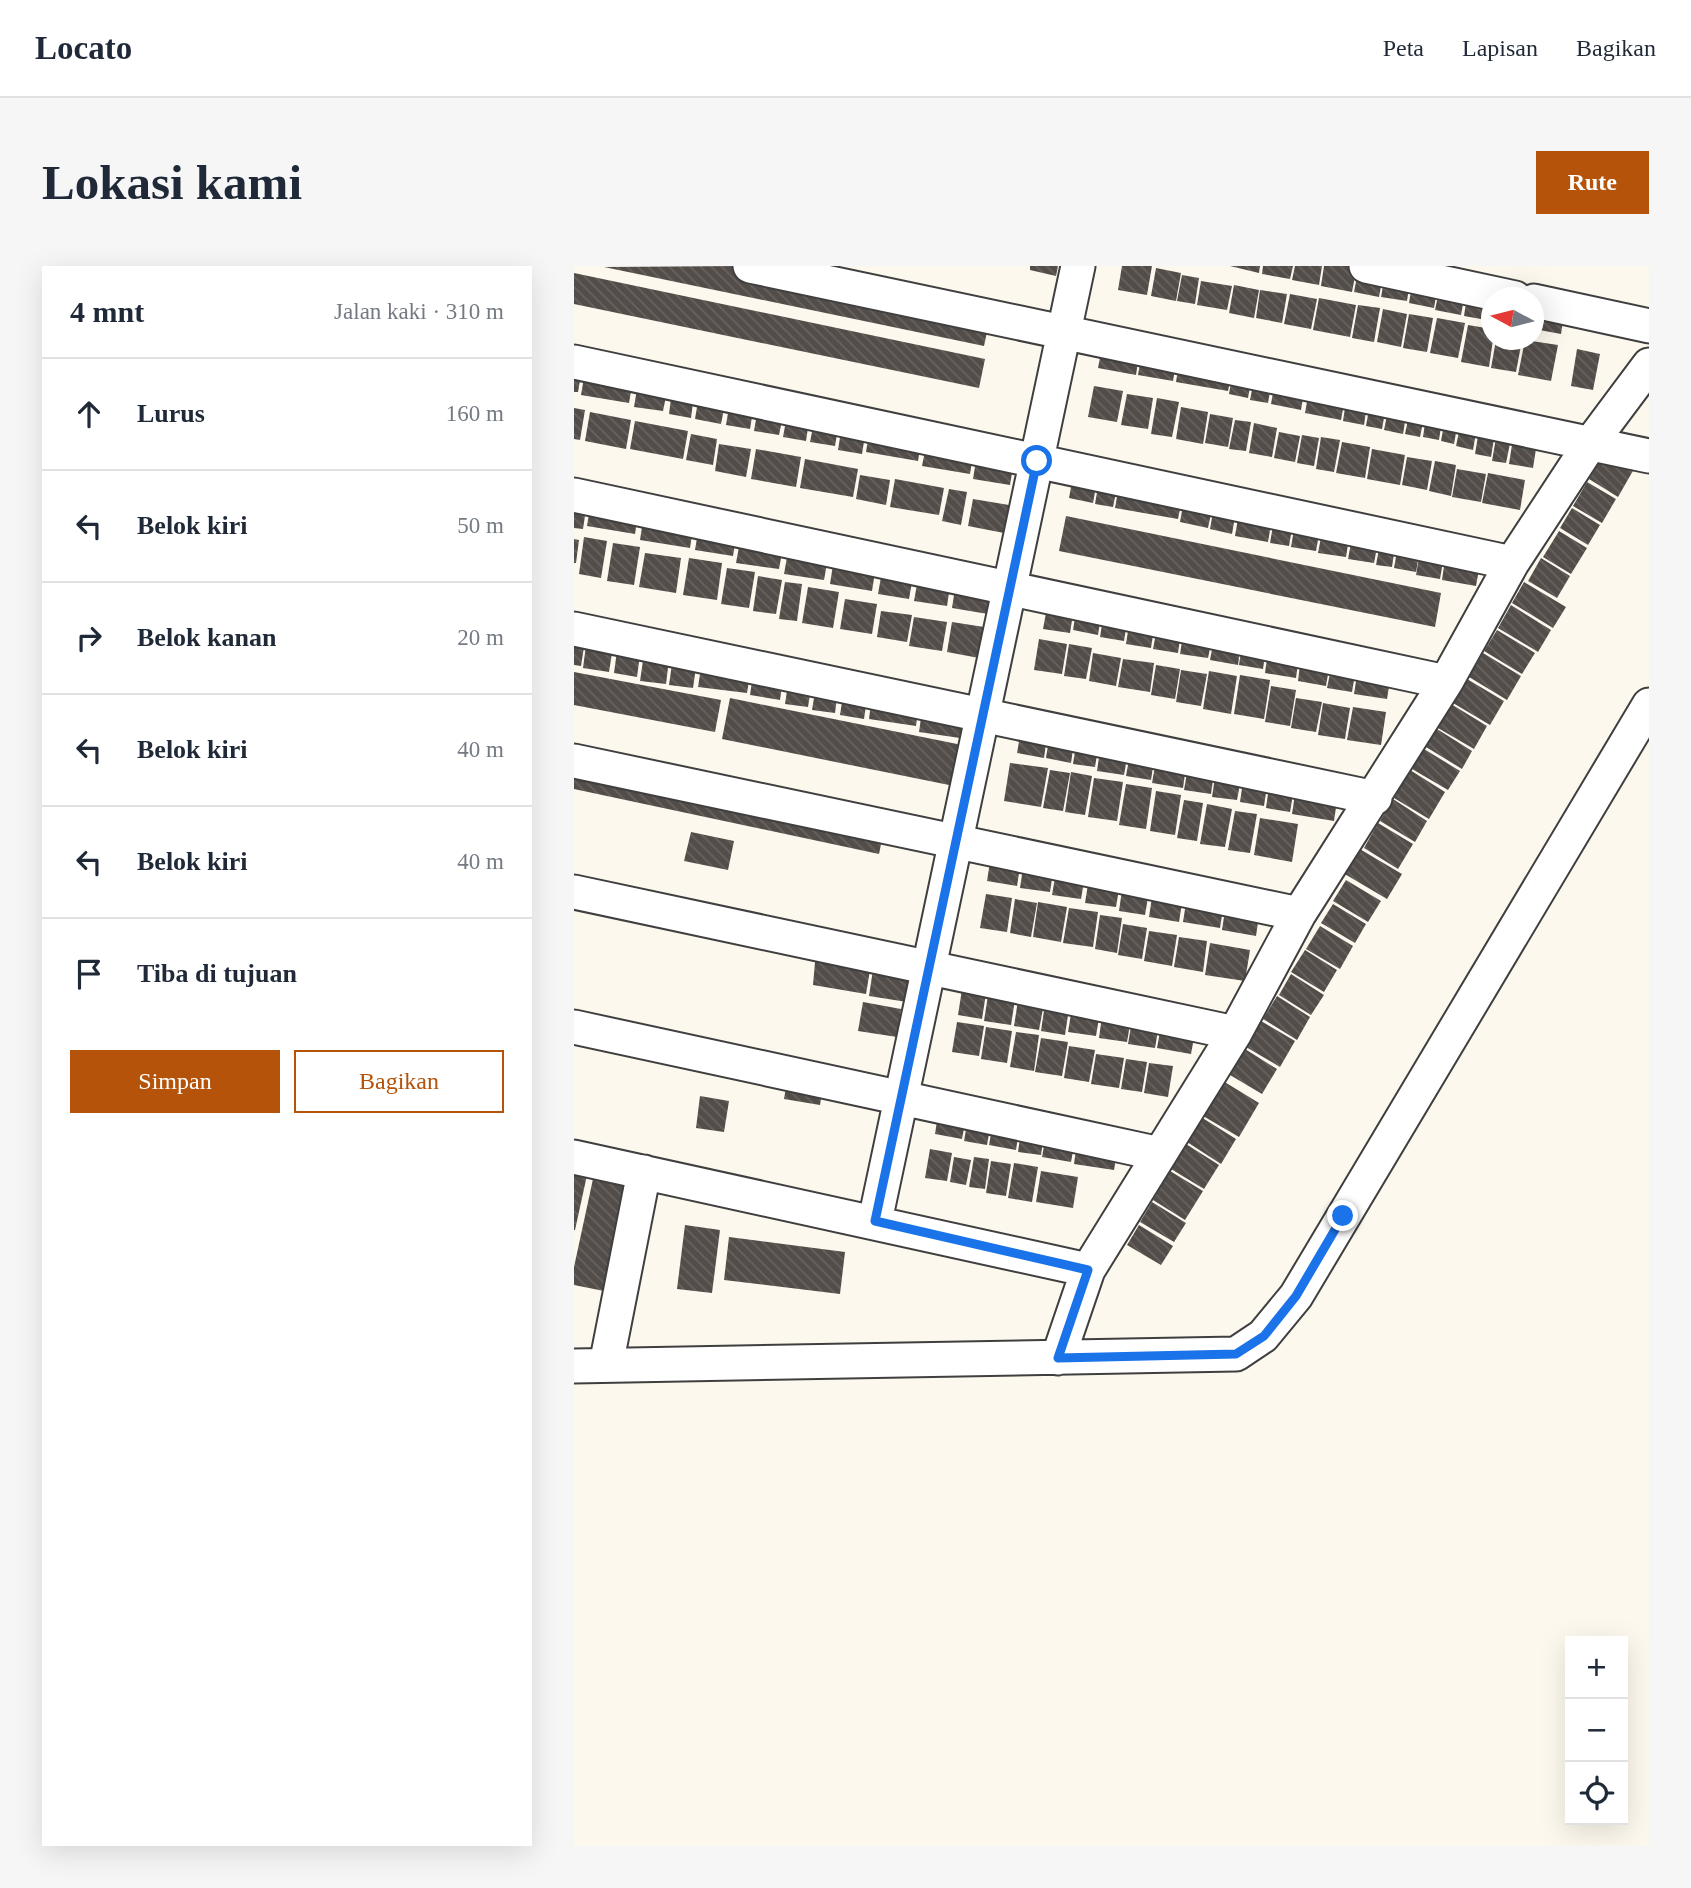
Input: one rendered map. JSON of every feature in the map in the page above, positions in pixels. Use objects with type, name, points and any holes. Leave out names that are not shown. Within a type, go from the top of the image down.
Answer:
[{"type":"street","points":[[750,266],[1649,456]]},
{"type":"street","points":[[875,1221],[1078,266]]},
{"type":"street","points":[[1366,266],[1481,291]]},
{"type":"street","points":[[1544,304],[1649,326]]},
{"type":"street","points":[[574,362],[1512,563]]},
{"type":"street","points":[[1058,1358],[1088,1270],[1235,1033],[1299,914],[1375,798],[1446,682],[1512,563],[1590,444],[1649,365]]},
{"type":"street","points":[[574,495],[1446,682]]},
{"type":"street","points":[[574,629],[1375,798]]},
{"type":"street","points":[[644,1172],[590,1366],[1236,1354],[1264,1336],[1296,1296],[1649,705]]},
{"type":"street","points":[[574,761],[1299,914]]},
{"type":"street","points":[[574,892],[1235,1033]]},
{"type":"street","points":[[574,1027],[1160,1154]]},
{"type":"street","points":[[574,1157],[875,1221],[1088,1270]]},
{"type":"building","points":[[738,266],[990,318],[984,346],[604,267]]},
{"type":"building","points":[[1030,266],[1058,266],[1056,276],[1030,270]]},
{"type":"building","points":[[1122,266],[1152,266],[1147,295],[1118,290]]},
{"type":"building","points":[[1230,266],[1260,266],[1259,273]]},
{"type":"building","points":[[1263,266],[1293,266],[1290,279],[1262,274]]},
{"type":"building","points":[[1295,266],[1322,266],[1319,285],[1292,280]]},
{"type":"building","points":[[1324,266],[1357,266],[1352,292],[1321,286]]},
{"type":"building","points":[[1359,266],[1384,270],[1379,297],[1354,292]]},
{"type":"building","points":[[1156,268],[1181,273],[1176,301],[1151,296]]},
{"type":"building","points":[[1386,270],[1411,274],[1407,301],[1381,297]]},
{"type":"building","points":[[574,273],[985,359],[979,388],[574,304]]},
{"type":"building","points":[[1414,273],[1439,278],[1434,308],[1409,303]]},
{"type":"building","points":[[1182,275],[1199,278],[1195,304],[1177,301]]},
{"type":"building","points":[[1442,277],[1467,282],[1461,315],[1435,310]]},
{"type":"building","points":[[1201,281],[1232,286],[1227,310],[1197,305]]},
{"type":"building","points":[[1469,282],[1481,290],[1481,319],[1464,316]]},
{"type":"building","points":[[1234,285],[1259,290],[1254,318],[1229,313]]},
{"type":"building","points":[[1260,290],[1287,294],[1282,323],[1256,318]]},
{"type":"building","points":[[1290,294],[1317,299],[1311,329],[1284,324]]},
{"type":"building","points":[[1319,298],[1356,305],[1350,337],[1313,330]]},
{"type":"building","points":[[1544,299],[1566,302],[1561,334],[1544,331]]},
{"type":"building","points":[[1358,305],[1380,308],[1374,342],[1352,338]]},
{"type":"building","points":[[1383,309],[1407,314],[1401,347],[1377,342]]},
{"type":"building","points":[[1409,314],[1433,318],[1427,352],[1403,348]]},
{"type":"building","points":[[1437,318],[1465,323],[1458,358],[1430,353]]},
{"type":"building","points":[[1468,325],[1481,327],[1481,350],[1492,350],[1489,367],[1461,362]]},
{"type":"building","points":[[1103,342],[1140,349],[1136,375],[1098,368]]},
{"type":"building","points":[[1544,343],[1558,345],[1551,381],[1518,375],[1523,350],[1544,350]]},
{"type":"building","points":[[1577,349],[1600,354],[1593,390],[1571,386]]},
{"type":"building","points":[[1494,350],[1520,350],[1516,372],[1491,368]]},
{"type":"building","points":[[1142,351],[1177,357],[1173,381],[1138,375]]},
{"type":"building","points":[[1180,357],[1233,366],[1228,391],[1176,382]]},
{"type":"building","points":[[574,362],[583,363],[578,392],[574,392]]},
{"type":"building","points":[[586,366],[634,374],[629,403],[581,395]]},
{"type":"building","points":[[1234,366],[1253,370],[1248,398],[1229,394]]},
{"type":"building","points":[[1256,370],[1273,374],[1268,403],[1250,400]]},
{"type":"building","points":[[1276,375],[1306,380],[1301,410],[1271,404]]},
{"type":"building","points":[[639,377],[669,382],[663,411],[634,407]]},
{"type":"building","points":[[673,383],[695,387],[691,418],[669,414]]},
{"type":"building","points":[[1310,385],[1346,392],[1341,420],[1305,413]]},
{"type":"building","points":[[1094,386],[1123,391],[1117,422],[1088,417]]},
{"type":"building","points":[[700,389],[727,394],[721,424],[695,419]]},
{"type":"building","points":[[1127,394],[1153,398],[1148,429],[1121,425]]},
{"type":"building","points":[[731,395],[755,399],[750,429],[726,425]]},
{"type":"building","points":[[1347,395],[1368,398],[1364,425],[1343,421]]},
{"type":"building","points":[[1157,398],[1179,402],[1172,437],[1151,434]]},
{"type":"building","points":[[1371,398],[1387,401],[1382,429],[1366,426]]},
{"type":"building","points":[[1390,401],[1408,404],[1403,434],[1384,430]]},
{"type":"building","points":[[759,402],[785,406],[779,435],[754,431]]},
{"type":"building","points":[[1411,405],[1426,407],[1420,437],[1405,434]]},
{"type":"building","points":[[1181,407],[1208,412],[1203,444],[1176,439]]},
{"type":"building","points":[[574,408],[585,410],[580,440],[574,439]]},
{"type":"building","points":[[788,410],[810,414],[806,441],[783,437]]},
{"type":"building","points":[[1427,410],[1443,413],[1439,440],[1423,437]]},
{"type":"building","points":[[590,412],[631,420],[626,449],[585,441]]},
{"type":"building","points":[[816,412],[840,416],[835,446],[810,442]]},
{"type":"building","points":[[1210,414],[1233,418],[1228,447],[1205,443]]},
{"type":"building","points":[[1446,414],[1459,416],[1454,444],[1441,441]]},
{"type":"building","points":[[1462,418],[1478,421],[1473,450],[1456,446]]},
{"type":"building","points":[[843,419],[867,423],[862,454],[838,450]]},
{"type":"building","points":[[1235,420],[1251,422],[1246,451],[1229,449]]},
{"type":"building","points":[[635,421],[688,431],[683,459],[630,449]]},
{"type":"building","points":[[1254,423],[1277,428],[1272,457],[1249,453]]},
{"type":"building","points":[[1480,424],[1496,426],[1491,457],[1475,454]]},
{"type":"building","points":[[1498,426],[1513,429],[1506,463],[1492,461]]},
{"type":"building","points":[[870,428],[922,437],[918,461],[866,452]]},
{"type":"building","points":[[1279,432],[1300,436],[1295,462],[1274,458]]},
{"type":"building","points":[[1514,432],[1538,436],[1533,468],[1509,464]]},
{"type":"building","points":[[691,434],[717,439],[713,465],[686,460]]},
{"type":"building","points":[[1302,435],[1319,438],[1314,466],[1297,463]]},
{"type":"building","points":[[1321,437],[1340,440],[1334,472],[1316,469]]},
{"type":"building","points":[[927,441],[974,449],[970,474],[922,466]]},
{"type":"building","points":[[1342,442],[1370,447],[1365,478],[1336,473]]},
{"type":"building","points":[[719,444],[751,449],[746,477],[715,471]]},
{"type":"building","points":[[978,448],[1015,455],[1010,485],[973,479]]},
{"type":"building","points":[[756,449],[801,457],[796,487],[751,479]]},
{"type":"building","points":[[1372,449],[1405,455],[1400,485],[1367,479]]},
{"type":"building","points":[[1606,452],[1634,469],[1618,497],[1589,479]]},
{"type":"building","points":[[1407,457],[1432,461],[1427,490],[1402,485]]},
{"type":"building","points":[[805,459],[858,469],[853,497],[800,488]]},
{"type":"building","points":[[1435,461],[1456,465],[1451,496],[1429,491]]},
{"type":"building","points":[[1075,466],[1099,470],[1093,503],[1069,498]]},
{"type":"building","points":[[1457,469],[1486,474],[1481,502],[1452,497]]},
{"type":"building","points":[[1488,473],[1525,480],[1520,510],[1482,503]]},
{"type":"building","points":[[860,475],[890,480],[886,505],[856,499]]},
{"type":"building","points":[[1100,475],[1119,478],[1113,507],[1095,504]]},
{"type":"building","points":[[895,479],[944,488],[939,515],[890,507]]},
{"type":"building","points":[[1120,480],[1183,494],[1178,519],[1115,508]]},
{"type":"building","points":[[1587,482],[1616,499],[1602,523],[1573,506]]},
{"type":"building","points":[[949,489],[967,492],[961,525],[942,521]]},
{"type":"building","points":[[574,494],[588,496],[583,529],[574,528]]},
{"type":"building","points":[[1185,494],[1214,499],[1208,528],[1180,522]]},
{"type":"building","points":[[973,499],[1009,505],[1004,533],[968,526]]},
{"type":"building","points":[[1215,501],[1237,505],[1232,534],[1210,529]]},
{"type":"building","points":[[591,502],[639,509],[635,534],[587,526]]},
{"type":"building","points":[[1240,507],[1273,513],[1268,542],[1235,536]]},
{"type":"building","points":[[1572,508],[1600,525],[1588,545],[1560,528]]},
{"type":"building","points":[[644,514],[694,522],[690,548],[640,540]]},
{"type":"building","points":[[1275,514],[1294,517],[1289,546],[1270,543]]},
{"type":"building","points":[[1066,516],[1441,593],[1435,627],[1059,551]]},
{"type":"building","points":[[1296,518],[1321,523],[1316,551],[1291,547]]},
{"type":"building","points":[[699,526],[737,532],[733,556],[695,550]]},
{"type":"building","points":[[1323,527],[1350,532],[1346,557],[1318,553]]},
{"type":"building","points":[[1559,531],[1587,548],[1571,574],[1543,557]]},
{"type":"building","points":[[1353,532],[1379,537],[1374,563],[1348,559]]},
{"type":"building","points":[[741,536],[784,542],[779,569],[736,563]]},
{"type":"building","points":[[584,537],[607,541],[601,578],[579,574]]},
{"type":"building","points":[[1381,538],[1396,540],[1392,567],[1376,565]]},
{"type":"building","points":[[574,539],[579,540],[576,563],[574,563]]},
{"type":"building","points":[[1399,540],[1421,544],[1416,572],[1394,568]]},
{"type":"building","points":[[613,543],[640,547],[634,585],[607,581]]},
{"type":"building","points":[[789,546],[829,552],[824,580],[784,574]]},
{"type":"building","points":[[1421,546],[1445,550],[1440,579],[1416,575]]},
{"type":"building","points":[[835,552],[877,559],[872,591],[830,584]]},
{"type":"building","points":[[1446,552],[1481,558],[1476,586],[1442,580]]},
{"type":"building","points":[[645,553],[681,558],[676,593],[639,587]]},
{"type":"building","points":[[689,558],[722,563],[717,600],[683,595]]},
{"type":"building","points":[[1541,558],[1570,576],[1557,598],[1528,581]]},
{"type":"building","points":[[884,560],[915,565],[909,599],[878,594]]},
{"type":"building","points":[[727,568],[755,572],[749,608],[721,604]]},
{"type":"building","points":[[920,568],[952,573],[947,606],[914,601]]},
{"type":"building","points":[[758,576],[782,580],[776,614],[753,611]]},
{"type":"building","points":[[957,576],[993,581],[988,614],[952,608]]},
{"type":"building","points":[[785,582],[802,584],[797,621],[779,619]]},
{"type":"building","points":[[1524,582],[1566,607],[1553,628],[1512,603]]},
{"type":"building","points":[[808,587],[839,592],[833,628],[802,623]]},
{"type":"building","points":[[1049,597],[1075,601],[1070,633],[1043,629]]},
{"type":"building","points":[[845,599],[877,604],[872,634],[840,629]]},
{"type":"building","points":[[1511,605],[1551,630],[1538,652],[1498,628]]},
{"type":"building","points":[[1077,606],[1102,610],[1098,635],[1073,630]]},
{"type":"building","points":[[881,611],[912,615],[907,642],[877,637]]},
{"type":"building","points":[[1104,612],[1128,616],[1124,641],[1100,637]]},
{"type":"building","points":[[914,617],[947,622],[942,651],[909,646]]},
{"type":"building","points":[[1130,618],[1155,622],[1151,648],[1126,644]]},
{"type":"building","points":[[952,622],[984,627],[979,658],[947,652]]},
{"type":"building","points":[[574,626],[587,628],[581,666],[574,665]]},
{"type":"building","points":[[1157,628],[1181,632],[1178,653],[1153,649]]},
{"type":"building","points":[[588,630],[615,634],[609,672],[583,668]]},
{"type":"building","points":[[1497,630],[1535,653],[1522,674],[1484,651]]},
{"type":"building","points":[[1183,635],[1212,639],[1208,658],[1180,654]]},
{"type":"building","points":[[619,636],[642,639],[637,677],[614,673]]},
{"type":"building","points":[[1039,639],[1067,644],[1062,674],[1034,670]]},
{"type":"building","points":[[1214,639],[1241,643],[1238,665],[1210,660]]},
{"type":"building","points":[[646,640],[671,643],[666,684],[640,681]]},
{"type":"building","points":[[1069,644],[1092,648],[1086,679],[1064,676]]},
{"type":"building","points":[[1242,645],[1266,649],[1263,669],[1239,665]]},
{"type":"building","points":[[674,650],[698,653],[693,688],[669,685]]},
{"type":"building","points":[[1268,651],[1299,656],[1296,678],[1265,673]]},
{"type":"building","points":[[1093,653],[1121,658],[1116,686],[1089,681]]},
{"type":"building","points":[[1483,653],[1521,676],[1507,700],[1469,677]]},
{"type":"building","points":[[703,655],[752,662],[747,693],[698,687]]},
{"type":"building","points":[[1301,657],[1330,662],[1326,686],[1298,681]]},
{"type":"building","points":[[1123,659],[1154,663],[1150,692],[1118,687]]},
{"type":"building","points":[[1332,664],[1356,668],[1352,692],[1327,688]]},
{"type":"building","points":[[1156,665],[1180,669],[1175,699],[1151,695]]},
{"type":"building","points":[[754,668],[784,672],[780,700],[750,695]]},
{"type":"building","points":[[1358,669],[1391,674],[1387,699],[1354,694]]},
{"type":"building","points":[[1181,670],[1207,674],[1201,706],[1176,702]]},
{"type":"building","points":[[790,671],[813,675],[808,707],[785,704]]},
{"type":"building","points":[[1209,671],[1237,676],[1231,714],[1203,709]]},
{"type":"building","points":[[574,672],[721,700],[715,732],[574,705]]},
{"type":"building","points":[[1240,675],[1270,680],[1264,719],[1234,714]]},
{"type":"building","points":[[1467,679],[1504,701],[1490,725],[1453,703]]},
{"type":"building","points":[[816,686],[838,689],[835,713],[812,710]]},
{"type":"building","points":[[1271,686],[1296,690],[1290,726],[1265,722]]},
{"type":"building","points":[[844,689],[868,692],[864,719],[840,715]]},
{"type":"building","points":[[872,695],[919,702],[916,726],[869,719]]},
{"type":"building","points":[[730,698],[962,745],[954,786],[722,739]]},
{"type":"building","points":[[1296,698],[1322,702],[1316,732],[1291,728]]},
{"type":"building","points":[[1323,703],[1350,708],[1345,739],[1318,735]]},
{"type":"building","points":[[923,704],[964,710],[960,738],[919,732]]},
{"type":"building","points":[[1451,704],[1487,726],[1474,749],[1438,728]]},
{"type":"building","points":[[1353,707],[1386,712],[1381,745],[1347,740]]},
{"type":"building","points":[[1023,719],[1049,723],[1044,758],[1017,753]]},
{"type":"building","points":[[1051,726],[1076,729],[1071,763],[1046,758]]},
{"type":"building","points":[[1437,729],[1472,751],[1462,769],[1426,747]]},
{"type":"building","points":[[1078,732],[1100,736],[1095,767],[1073,764]]},
{"type":"building","points":[[1102,737],[1130,741],[1124,775],[1097,771]]},
{"type":"building","points":[[1132,743],[1156,747],[1151,780],[1126,776]]},
{"type":"building","points":[[1158,749],[1188,753],[1183,788],[1152,783]]},
{"type":"building","points":[[1424,749],[1460,771],[1448,790],[1412,769]]},
{"type":"building","points":[[574,754],[886,820],[879,854],[574,789]]},
{"type":"building","points":[[1190,755],[1216,759],[1211,794],[1184,790]]},
{"type":"building","points":[[1010,763],[1048,768],[1041,807],[1004,801]]},
{"type":"building","points":[[1217,764],[1243,768],[1237,800],[1212,797]]},
{"type":"building","points":[[1245,768],[1269,772],[1264,806],[1240,802]]},
{"type":"building","points":[[1050,770],[1070,773],[1063,811],[1043,808]]},
{"type":"building","points":[[1410,770],[1445,792],[1429,819],[1394,798]]},
{"type":"building","points":[[1071,772],[1092,776],[1085,815],[1065,812]]},
{"type":"building","points":[[1271,773],[1296,777],[1290,812],[1266,808]]},
{"type":"building","points":[[1094,778],[1123,782],[1117,821],[1088,817]]},
{"type":"building","points":[[1297,781],[1339,787],[1334,821],[1292,814]]},
{"type":"building","points":[[1126,784],[1152,788],[1146,829],[1119,825]]},
{"type":"building","points":[[1156,791],[1181,795],[1175,835],[1150,831]]},
{"type":"building","points":[[1393,799],[1427,821],[1415,842],[1380,821]]},
{"type":"building","points":[[1184,800],[1203,803],[1197,841],[1177,838]]},
{"type":"building","points":[[1207,804],[1232,809],[1225,847],[1200,844]]},
{"type":"building","points":[[1235,811],[1257,814],[1250,853],[1228,850]]},
{"type":"building","points":[[1260,818],[1298,824],[1292,862],[1254,855]]},
{"type":"building","points":[[1378,823],[1413,844],[1398,869],[1364,848]]},
{"type":"building","points":[[691,832],[734,841],[728,870],[684,861]]},
{"type":"building","points":[[1358,848],[1402,874],[1387,899],[1343,873]]},
{"type":"building","points":[[992,849],[1022,854],[1017,886],[987,881]]},
{"type":"building","points":[[1025,855],[1055,859],[1050,892],[1020,888]]},
{"type":"building","points":[[1058,860],[1087,864],[1081,899],[1052,895]]},
{"type":"building","points":[[1091,866],[1122,871],[1116,907],[1085,903]]},
{"type":"building","points":[[1124,876],[1151,880],[1145,915],[1119,911]]},
{"type":"building","points":[[1346,880],[1381,901],[1368,922],[1333,901]]},
{"type":"building","points":[[1154,884],[1184,890],[1179,922],[1149,917]]},
{"type":"building","points":[[1188,890],[1225,896],[1220,928],[1183,922]]},
{"type":"building","points":[[986,894],[1012,898],[1007,932],[980,928]]},
{"type":"building","points":[[1227,897],[1261,902],[1256,936],[1222,930]]},
{"type":"building","points":[[1015,899],[1037,903],[1031,937],[1010,933]]},
{"type":"building","points":[[1038,902],[1067,907],[1061,942],[1033,937]]},
{"type":"building","points":[[1333,904],[1366,924],[1355,943],[1321,923]]},
{"type":"building","points":[[1069,908],[1098,912],[1093,947],[1063,943]]},
{"type":"building","points":[[1100,915],[1122,918],[1117,953],[1095,949]]},
{"type":"building","points":[[1123,924],[1147,928],[1142,959],[1118,955]]},
{"type":"building","points":[[1320,926],[1353,946],[1340,969],[1306,949]]},
{"type":"building","points":[[1149,931],[1177,935],[1172,966],[1144,961]]},
{"type":"building","points":[[1179,937],[1207,941],[1203,972],[1174,967]]},
{"type":"building","points":[[1210,943],[1250,950],[1245,981],[1205,975]]},
{"type":"building","points":[[1305,950],[1337,970],[1324,992],[1291,972]]},
{"type":"building","points":[[816,951],[871,964],[866,994],[813,985]]},
{"type":"building","points":[[874,963],[912,969],[907,1002],[869,996]]},
{"type":"building","points":[[1291,974],[1324,995],[1311,1015],[1279,995]]},
{"type":"building","points":[[963,983],[987,987],[982,1019],[958,1015]]},
{"type":"building","points":[[989,989],[1016,993],[1011,1025],[984,1021]]},
{"type":"building","points":[[1019,994],[1045,998],[1039,1030],[1014,1026]]},
{"type":"building","points":[[1277,996],[1310,1017],[1297,1040],[1263,1019]]},
{"type":"building","points":[[1046,997],[1070,1002],[1065,1035],[1041,1031]]},
{"type":"building","points":[[863,1002],[901,1009],[897,1037],[858,1031]]},
{"type":"building","points":[[1073,1002],[1101,1006],[1096,1036],[1068,1032]]},
{"type":"building","points":[[1103,1009],[1132,1013],[1127,1042],[1099,1038]]},
{"type":"building","points":[[1133,1015],[1160,1019],[1155,1048],[1128,1044]]},
{"type":"building","points":[[1162,1021],[1196,1027],[1191,1054],[1157,1048]]},
{"type":"building","points":[[1261,1021],[1295,1041],[1280,1067],[1246,1047]]},
{"type":"building","points":[[957,1022],[984,1026],[979,1056],[952,1052]]},
{"type":"building","points":[[986,1027],[1012,1031],[1007,1063],[981,1059]]},
{"type":"building","points":[[1016,1032],[1039,1035],[1034,1071],[1010,1067]]},
{"type":"building","points":[[1041,1038],[1068,1042],[1062,1076],[1035,1072]]},
{"type":"building","points":[[1069,1046],[1095,1050],[1089,1082],[1064,1078]]},
{"type":"building","points":[[1245,1049],[1277,1069],[1262,1094],[1230,1075]]},
{"type":"building","points":[[1096,1054],[1124,1058],[1119,1088],[1091,1084]]},
{"type":"building","points":[[1126,1059],[1147,1062],[1142,1092],[1121,1089]]},
{"type":"building","points":[[790,1063],[826,1069],[820,1105],[784,1099]]},
{"type":"building","points":[[1149,1063],[1173,1066],[1168,1097],[1144,1093]]},
{"type":"building","points":[[1223,1081],[1259,1103],[1239,1137],[1203,1116]]},
{"type":"building","points":[[700,1096],[729,1101],[724,1132],[696,1128]]},
{"type":"building","points":[[940,1102],[968,1107],[962,1139],[935,1134]]},
{"type":"building","points":[[970,1107],[993,1111],[987,1145],[964,1141]]},
{"type":"building","points":[[995,1112],[1021,1117],[1016,1150],[989,1145]]},
{"type":"building","points":[[1023,1117],[1046,1120],[1041,1155],[1018,1152]]},
{"type":"building","points":[[1201,1117],[1236,1139],[1221,1164],[1187,1142]]},
{"type":"building","points":[[1047,1130],[1076,1135],[1071,1162],[1042,1157]]},
{"type":"building","points":[[1078,1135],[1119,1142],[1114,1170],[1074,1164]]},
{"type":"building","points":[[1186,1144],[1219,1165],[1204,1189],[1171,1169]]},
{"type":"building","points":[[930,1149],[952,1153],[947,1181],[925,1178]]},
{"type":"building","points":[[954,1157],[971,1160],[966,1185],[950,1182]]},
{"type":"building","points":[[974,1157],[989,1159],[985,1189],[969,1187]]},
{"type":"building","points":[[991,1161],[1011,1164],[1006,1196],[986,1193]]},
{"type":"building","points":[[574,1163],[589,1166],[575,1230],[574,1230]]},
{"type":"building","points":[[1014,1163],[1038,1167],[1032,1202],[1008,1198]]},
{"type":"building","points":[[596,1165],[634,1174],[609,1292],[574,1285],[574,1267]]},
{"type":"building","points":[[1041,1171],[1078,1177],[1073,1208],[1036,1202]]},
{"type":"building","points":[[1170,1171],[1203,1191],[1185,1220],[1153,1200]]},
{"type":"building","points":[[1152,1202],[1186,1223],[1174,1242],[1140,1222]]},
{"type":"building","points":[[685,1225],[720,1230],[712,1293],[677,1289]]},
{"type":"building","points":[[1139,1225],[1173,1246],[1161,1265],[1127,1245]]},
{"type":"building","points":[[729,1237],[845,1252],[840,1294],[724,1280]]},
{"type":"route","points":[[1037,461],[875,1221],[1088,1270],[1058,1358],[1236,1354],[1264,1336],[1296,1296],[1343,1216]]}]
